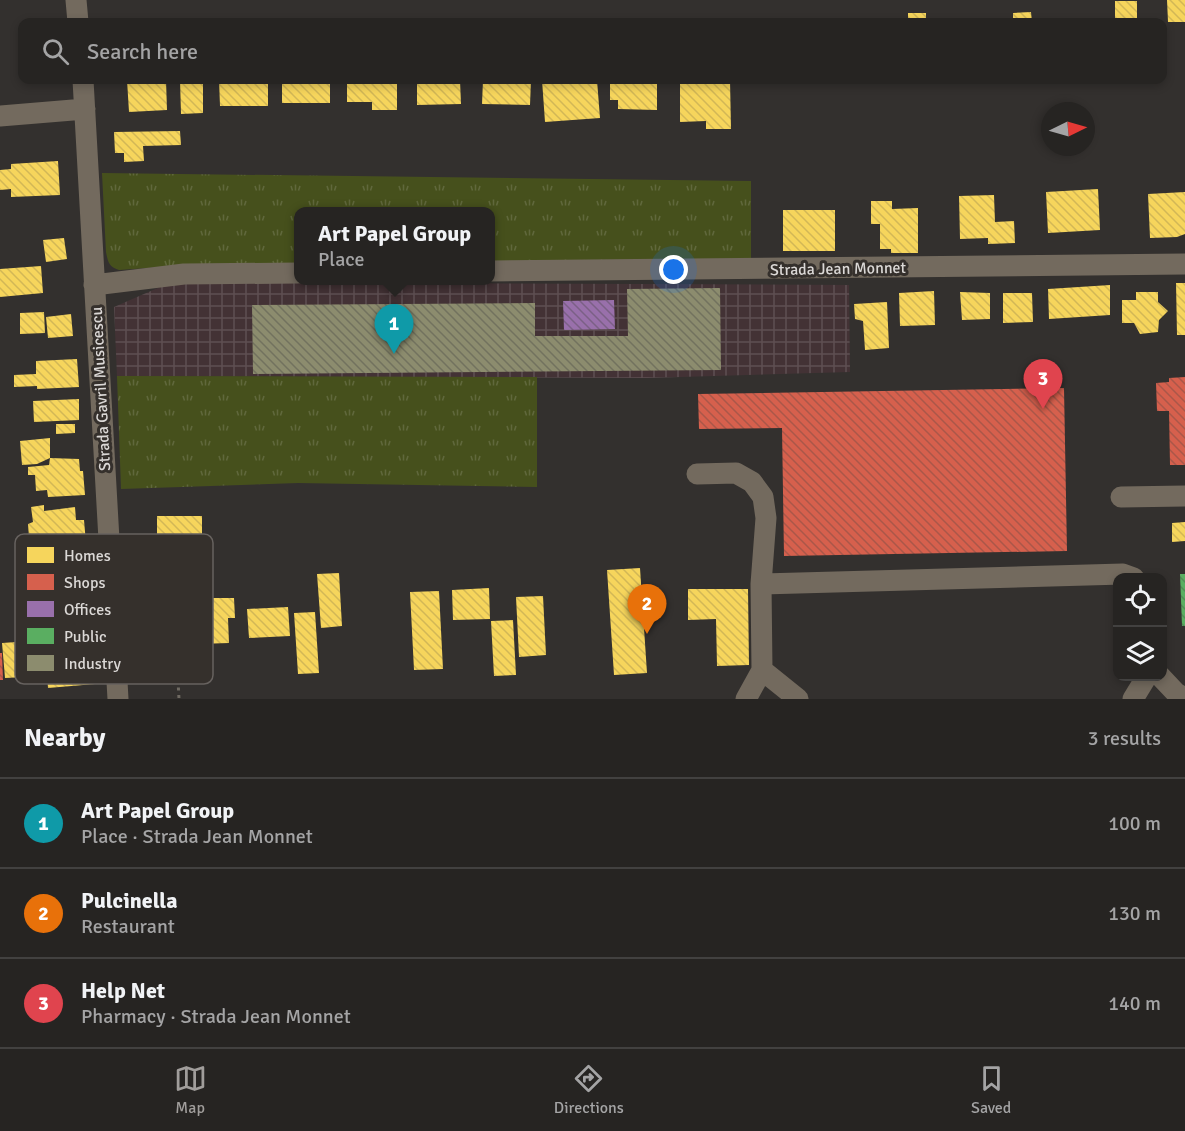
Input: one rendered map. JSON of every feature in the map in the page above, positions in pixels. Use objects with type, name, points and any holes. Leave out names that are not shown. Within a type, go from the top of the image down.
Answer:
[{"type":"street","points":[[76,0],[78,18]]},
{"type":"street","name":"Strada Gavril Musicescu","points":[[83,84],[108,534]]},
{"type":"street","points":[[0,116],[85,109]]},
{"type":"street","name":"Strada Jean Monnet","points":[[495,271],[1185,264]]},
{"type":"street","points":[[94,285],[184,274],[294,273]]},
{"type":"street","points":[[698,474],[736,473],[752,482],[763,497],[766,518],[761,584],[762,670],[746,699]]},
{"type":"street","points":[[1120,497],[1185,496]]},
{"type":"street","points":[[761,584],[1113,574]]},
{"type":"street","points":[[762,670],[798,699]]},
{"type":"street","points":[[1133,699],[1144,681]]},
{"type":"street","points":[[1165,681],[1176,693],[1185,698]]},
{"type":"street","name":"Strada Gavril Musicescu","points":[[117,684],[118,699]]},
{"type":"path","points":[[178,684],[179,699]]},
{"type":"shaded area","points":[[187,282],[294,282],[294,285],[849,285],[850,372],[647,378],[117,376],[114,307],[160,287]]},
{"type":"green space","points":[[102,173],[751,181],[751,260],[495,262],[495,207],[294,207],[294,264],[191,265],[119,270],[109,264],[106,252]]},
{"type":"green space","points":[[117,376],[537,377],[537,487],[298,483],[121,489]]},
{"type":"building: Homes","points":[[1167,0],[1185,0],[1185,22],[1168,22]]},
{"type":"building: Homes","points":[[1115,1],[1137,1],[1137,18],[1115,18]]},
{"type":"building: Homes","points":[[1031,12],[1032,18],[1013,18],[1013,13]]},
{"type":"building: Homes","points":[[908,13],[926,13],[926,18],[908,18]]},
{"type":"building: Homes","points":[[127,84],[166,84],[167,110],[129,112]]},
{"type":"building: Homes","points":[[180,84],[203,84],[203,113],[181,114]]},
{"type":"building: Homes","points":[[219,84],[268,84],[268,106],[220,106]]},
{"type":"building: Homes","points":[[282,84],[330,84],[330,103],[282,103]]},
{"type":"building: Homes","points":[[347,84],[397,84],[397,110],[372,110],[372,102],[347,102]]},
{"type":"building: Homes","points":[[417,84],[460,84],[461,104],[417,105]]},
{"type":"building: Homes","points":[[483,84],[531,84],[530,105],[482,104]]},
{"type":"building: Homes","points":[[542,84],[597,84],[600,118],[545,122]]},
{"type":"building: Homes","points":[[610,84],[657,84],[657,110],[618,109],[618,100],[610,100]]},
{"type":"building: Homes","points":[[680,84],[730,84],[731,129],[706,129],[706,121],[680,122]]},
{"type":"building: Homes","points":[[180,131],[181,145],[143,146],[144,161],[124,162],[124,153],[115,153],[114,132]]},
{"type":"building: Homes","points":[[58,161],[60,195],[11,197],[11,189],[0,190],[0,170],[11,169],[11,164]]},
{"type":"building: Homes","points":[[1098,189],[1100,230],[1048,233],[1046,192]]},
{"type":"building: Homes","points":[[1185,192],[1185,234],[1177,237],[1150,238],[1148,194]]},
{"type":"building: Homes","points":[[994,195],[995,222],[1014,221],[1015,243],[988,244],[988,238],[960,239],[959,196]]},
{"type":"building: Homes","points":[[871,201],[892,201],[892,209],[918,208],[918,253],[891,253],[891,249],[880,249],[880,224],[871,224]]},
{"type":"building: Homes","points":[[783,210],[835,210],[835,251],[783,251]]},
{"type":"building: Homes","points":[[64,238],[67,259],[46,262],[43,240]]},
{"type":"building: Homes","points":[[41,266],[43,293],[0,297],[0,269]]},
{"type":"building: Homes","points":[[1176,283],[1185,283],[1185,335],[1177,335]]},
{"type":"building: Homes","points":[[1110,285],[1110,315],[1049,319],[1048,289]]},
{"type":"building: Homes","points":[[934,291],[935,325],[900,326],[899,293]]},
{"type":"building: Homes","points":[[960,292],[990,293],[990,319],[962,320]]},
{"type":"building: Homes","points":[[1136,292],[1158,292],[1158,302],[1168,311],[1159,320],[1158,332],[1140,334],[1134,323],[1122,323],[1122,300],[1136,300]]},
{"type":"building: Homes","points":[[1003,293],[1032,293],[1033,322],[1003,323]]},
{"type":"building: Homes","points":[[887,302],[889,348],[865,350],[863,321],[855,319],[854,304]]},
{"type":"building: Homes","points":[[44,312],[45,333],[20,334],[20,313]]},
{"type":"building: Homes","points":[[71,314],[73,336],[48,338],[46,317]]},
{"type":"building: Homes","points":[[77,359],[79,387],[37,389],[37,386],[14,387],[14,375],[36,374],[36,361]]},
{"type":"building: Homes","points":[[79,399],[79,420],[34,422],[33,401]]},
{"type":"building: Homes","points":[[56,424],[75,424],[75,433],[56,434]]},
{"type":"building: Homes","points":[[50,438],[50,458],[37,464],[22,465],[20,441]]},
{"type":"building: Homes","points":[[50,458],[79,459],[80,471],[83,471],[85,495],[48,497],[47,490],[36,491],[35,475],[28,475],[28,467],[49,465]]},
{"type":"building: Homes","points":[[44,505],[44,511],[75,507],[76,520],[84,520],[85,534],[29,534],[28,524],[33,522],[31,507]]},
{"type":"building: Homes","points":[[157,516],[202,516],[202,534],[157,534]]},
{"type":"building: Homes","points":[[1185,522],[1185,541],[1172,542],[1172,523]]},
{"type":"building: Homes","points":[[640,568],[647,673],[614,675],[607,570]]},
{"type":"building: Homes","points":[[339,573],[342,626],[321,628],[317,574]]},
{"type":"building: Homes","points":[[489,588],[490,619],[453,620],[452,590]]},
{"type":"building: Homes","points":[[688,589],[748,589],[749,665],[717,666],[716,619],[688,620]]},
{"type":"building: Homes","points":[[439,591],[443,669],[414,670],[410,592]]},
{"type":"building: Homes","points":[[543,596],[546,655],[519,657],[516,597]]},
{"type":"building: Homes","points":[[213,598],[234,598],[235,618],[228,618],[229,643],[213,644]]},
{"type":"building: Homes","points":[[288,607],[290,636],[249,638],[247,609]]},
{"type":"building: Homes","points":[[315,612],[319,673],[298,674],[294,613]]},
{"type":"building: Homes","points":[[513,620],[516,675],[494,676],[491,621]]},
{"type":"building: Homes","points":[[15,642],[15,678],[5,678],[2,643]]},
{"type":"building: Homes","points":[[48,684],[95,684],[48,688]]},
{"type":"building: Shops","points":[[1185,377],[1185,465],[1170,465],[1169,411],[1157,411],[1156,383],[1169,382],[1169,378]]},
{"type":"building: Shops","points":[[1064,388],[1067,551],[784,556],[782,428],[699,429],[698,394]]},
{"type":"building: Shops","points":[[0,653],[2,653],[3,680],[0,680]]},
{"type":"building: Offices","points":[[614,300],[615,329],[564,330],[563,301]]},
{"type":"building: Public","points":[[1180,574],[1185,574],[1185,626],[1182,626]]},
{"type":"building: Industry","points":[[720,288],[721,370],[253,374],[252,305],[535,303],[535,336],[628,336],[627,289]]},
{"type":"place","name":"Art Papel Group","points":[[394,354]]},
{"type":"place","name":"Help Net","points":[[1043,409]]},
{"type":"place","name":"Pulcinella","points":[[647,634]]}]
